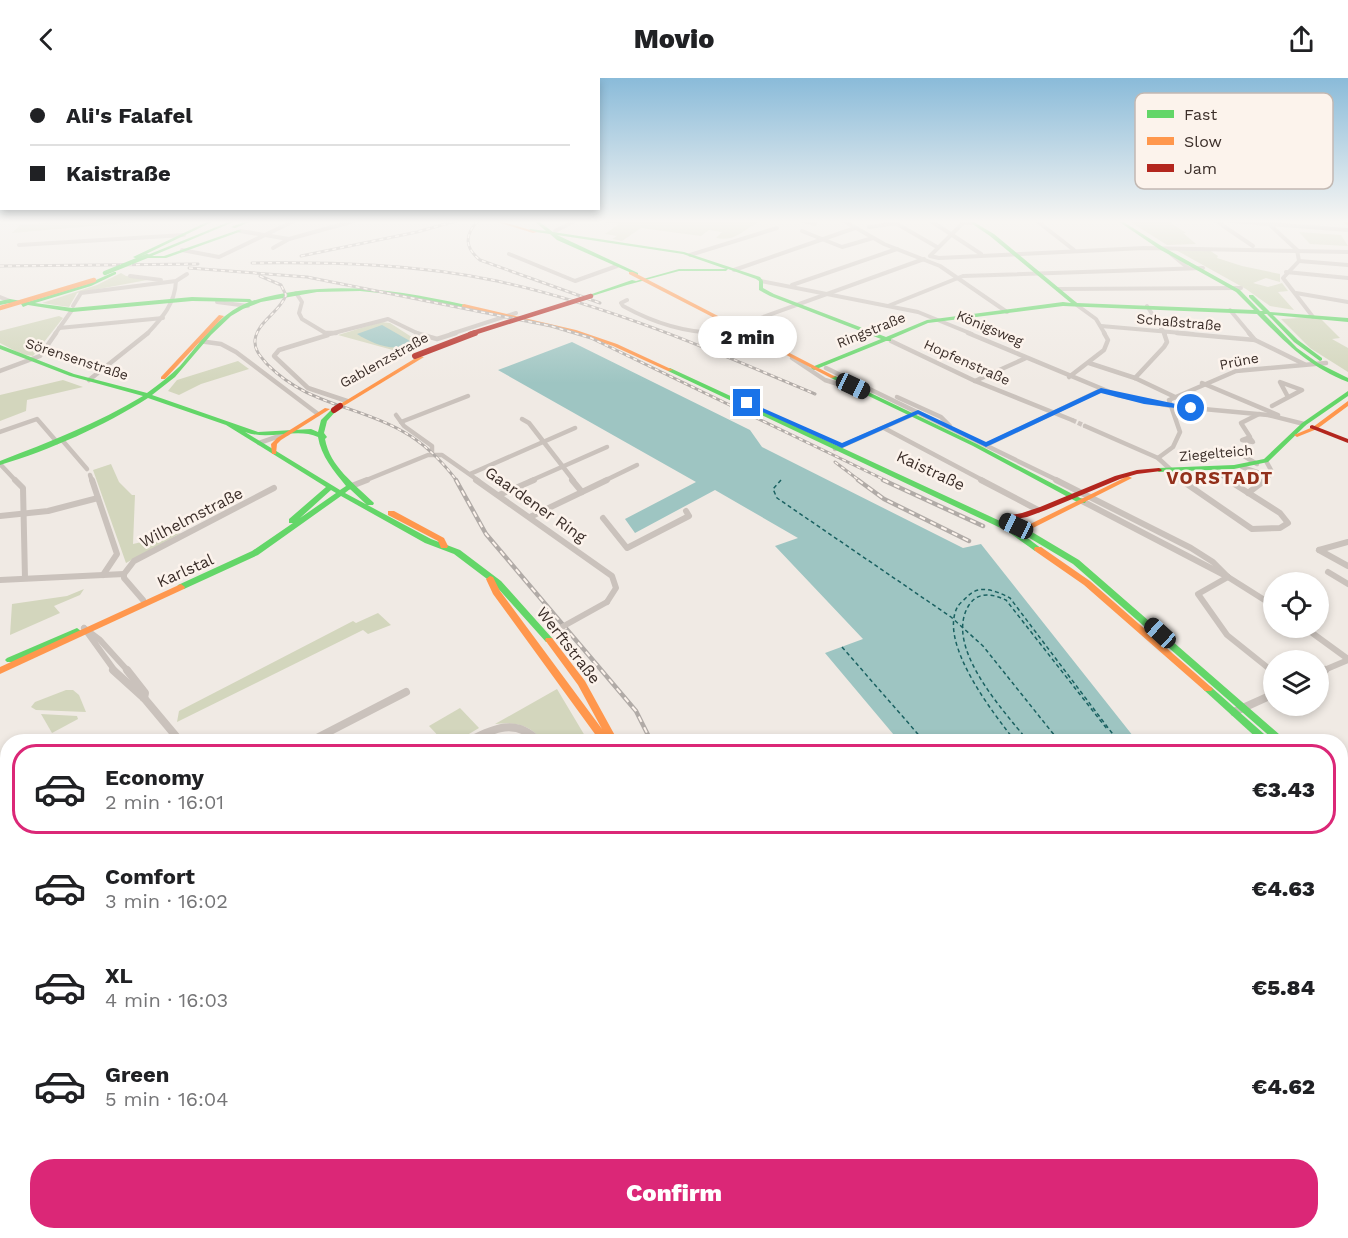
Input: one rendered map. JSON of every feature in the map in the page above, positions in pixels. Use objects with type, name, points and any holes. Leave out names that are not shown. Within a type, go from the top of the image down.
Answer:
[{"type":"main road","points":[[0,307],[10,301],[100,275]]},
{"type":"main road","points":[[0,307],[104,275]]},
{"type":"main road","points":[[39,304],[89,285],[106,275]]},
{"type":"main road","points":[[636,275],[866,392],[916,413],[1082,496]]},
{"type":"main road","name":"Königsweg","points":[[747,275],[761,281]]},
{"type":"main road","points":[[1041,275],[1074,303]]},
{"type":"main road","points":[[1211,275],[1237,288],[1264,312],[1287,342],[1321,364],[1347,376]]},
{"type":"main road","name":"Gablenzstraße","points":[[288,433],[418,356],[642,278],[659,276]]},
{"type":"main road","name":"Hopfenstraße","points":[[761,281],[763,291],[889,340]]},
{"type":"main road","points":[[0,307],[39,304],[72,308],[199,299],[242,306],[297,294],[361,286],[513,315]]},
{"type":"main road","points":[[10,301],[23,305]]},
{"type":"main road","name":"Ringstraße","points":[[820,368],[938,320],[1074,303],[1234,310],[1348,320]]},
{"type":"main road","points":[[0,464],[59,441],[145,394],[242,306]]},
{"type":"main road","name":"Kaistraße","points":[[513,315],[569,328],[615,345],[1017,528],[1087,583],[1259,734]]},
{"type":"main road","name":"Kaistraße","points":[[513,315],[592,332],[838,448],[1001,519],[1076,561],[1274,734]]},
{"type":"main road","points":[[740,326],[792,358],[820,368]]},
{"type":"main road","points":[[145,394],[160,391],[202,341]]},
{"type":"main road","name":"Sörensenstraße","points":[[1,348],[31,361],[89,380],[145,394]]},
{"type":"main road","name":"Werftstraße","points":[[160,391],[177,406]]},
{"type":"main road","name":"Ziegelteich","points":[[1082,496],[1136,475],[1169,470],[1242,466],[1262,462],[1304,424],[1348,393]]},
{"type":"main road","name":"Werftstraße","points":[[145,394],[257,434],[311,431],[324,437],[337,491]]},
{"type":"main road","name":"Ziegelteich","points":[[1292,436],[1315,428],[1348,403]]},
{"type":"main road","points":[[324,437],[321,421],[337,405]]},
{"type":"main road","points":[[1304,424],[1348,441]]},
{"type":"main road","name":"Werftstraße","points":[[229,425],[337,491],[366,501],[441,540],[444,546],[469,560],[489,576],[549,634],[555,647],[593,700],[610,734]]},
{"type":"main road","points":[[274,453],[274,444],[288,433]]},
{"type":"main road","name":"Karlstal","points":[[0,665],[86,631],[144,600],[253,549],[337,491]]},
{"type":"main road","name":"Karlstal","points":[[0,671],[255,553],[337,491]]},
{"type":"main road","points":[[1017,528],[1028,516],[1038,510],[1082,496]]},
{"type":"main road","points":[[1017,528],[1082,496]]},
{"type":"main road","points":[[1001,519],[1028,516]]},
{"type":"main road","name":"Werftstraße","points":[[489,576],[496,592],[600,734]]},
{"type":"street","points":[[0,371],[31,361],[42,354],[81,293],[176,280],[185,275]]},
{"type":"street","points":[[561,275],[575,281],[591,275]]},
{"type":"street","points":[[791,286],[822,275]]},
{"type":"street","points":[[627,300],[621,303],[623,306],[637,313],[706,332],[719,333],[880,275]]},
{"type":"street","points":[[953,275],[1007,312]]},
{"type":"street","points":[[888,306],[956,277],[994,275]]},
{"type":"street","points":[[1284,275],[1283,278],[1312,316]]},
{"type":"street","points":[[1318,275],[1348,278]]},
{"type":"street","points":[[130,276],[162,278],[160,282]]},
{"type":"street","points":[[89,380],[158,325],[172,301],[176,280]]},
{"type":"street","name":"Königsweg","points":[[761,281],[918,312],[1101,390],[1171,406],[1279,417]]},
{"type":"street","points":[[1058,289],[1237,288]]},
{"type":"street","points":[[1296,293],[1348,302]]},
{"type":"street","points":[[297,294],[302,302],[299,313],[302,319],[327,335]]},
{"type":"street","points":[[0,297],[10,301]]},
{"type":"street","points":[[1069,377],[1104,350],[1107,344],[1107,337],[1094,316],[1074,303]]},
{"type":"street","points":[[1135,378],[1154,356],[1162,351],[1167,342],[1163,331],[1147,306]]},
{"type":"street","points":[[1234,310],[1255,340],[1306,365]]},
{"type":"street","points":[[337,405],[308,388],[274,356],[279,350],[388,319],[426,338],[437,339],[513,315]]},
{"type":"street","points":[[59,328],[163,318]]},
{"type":"street","name":"Schaßstraße","points":[[1101,326],[1255,340]]},
{"type":"street","name":"Hopfenstraße","points":[[889,340],[975,381],[1072,420]]},
{"type":"street","points":[[202,341],[221,344],[236,351],[318,414]]},
{"type":"street","points":[[792,358],[800,366],[846,388],[866,392]]},
{"type":"street","points":[[975,381],[1026,358]]},
{"type":"street","points":[[1089,363],[1135,378],[1175,397]]},
{"type":"street","name":"Prüne","points":[[1175,397],[1202,383],[1236,371],[1321,364]]},
{"type":"street","points":[[1272,367],[1288,397]]},
{"type":"street","points":[[820,368],[986,445],[1082,496],[1183,545],[1220,568],[1230,578]]},
{"type":"street","points":[[163,377],[175,375]]},
{"type":"street","points":[[1272,406],[1302,390],[1280,381]]},
{"type":"street","points":[[856,383],[881,389],[941,417],[951,428]]},
{"type":"street","points":[[1202,383],[1275,412],[1279,417],[1304,424]]},
{"type":"street","points":[[986,445],[1055,414],[1101,390]]},
{"type":"street","points":[[401,422],[468,396]]},
{"type":"street","points":[[1158,458],[1173,447],[1180,432],[1169,400],[1175,397]]},
{"type":"street","points":[[838,448],[916,413]]},
{"type":"street","points":[[1250,438],[1240,423],[1259,414]]},
{"type":"street","points":[[337,491],[432,454],[432,446],[401,422],[396,415]]},
{"type":"street","points":[[0,432],[38,418],[89,472],[117,554],[103,574]]},
{"type":"street","points":[[522,418],[564,466],[582,492]]},
{"type":"street","points":[[1085,426],[1158,458],[1169,470],[1252,530],[1280,528],[1288,523],[1280,513],[1212,469]]},
{"type":"street","points":[[470,474],[575,428]]},
{"type":"street","points":[[884,428],[1038,510]]},
{"type":"street","name":"Werftstraße","points":[[259,443],[288,433]]},
{"type":"street","points":[[499,495],[607,447]]},
{"type":"street","points":[[1239,453],[1262,462],[1271,470],[1269,476],[1248,493]]},
{"type":"street","name":"Gaardener Ring","points":[[432,454],[443,455],[601,567],[615,580],[613,596],[604,604],[549,634]]},
{"type":"street","points":[[0,464],[23,488],[26,578]]},
{"type":"street","points":[[530,517],[637,465]]},
{"type":"street","points":[[1242,466],[1269,476]]},
{"type":"street","name":"Wilhelmstraße","points":[[124,574],[134,561],[274,488]]},
{"type":"street","points":[[1082,496],[1176,551],[1230,578],[1263,599]]},
{"type":"street","points":[[0,516],[48,511],[98,498]]},
{"type":"street","points":[[603,518],[627,548],[688,514]]},
{"type":"street","points":[[1347,566],[1319,549],[1348,542]]},
{"type":"street","points":[[1329,573],[1348,584]]},
{"type":"street","points":[[0,580],[124,574],[124,578],[144,600]]},
{"type":"street","points":[[1230,578],[1198,594],[1227,635],[1263,663]]},
{"type":"street","points":[[86,631],[99,654],[116,670],[138,697],[144,698],[174,734]]},
{"type":"street","points":[[1319,638],[1348,660],[1329,668]]},
{"type":"street","points":[[325,734],[406,692]]},
{"type":"street","points":[[1234,712],[1263,699]]},
{"type":"street","points":[[481,734],[495,726],[509,724],[533,734]]},
{"type":"green space","points":[[117,275],[158,278],[77,293],[69,307],[42,303],[97,285]]},
{"type":"green space","points":[[1221,275],[1280,275],[1280,282],[1266,278],[1253,283],[1268,287],[1282,283],[1288,291],[1278,292],[1294,310],[1270,306]]},
{"type":"green space","points":[[59,316],[63,318],[33,356],[21,354],[0,343],[0,331]]},
{"type":"green space","points":[[1283,316],[1321,319],[1340,338],[1332,339],[1348,348],[1348,372],[1310,348],[1281,319],[1300,318]]},
{"type":"green space","points":[[381,322],[390,323],[424,345],[400,352],[338,335]]},
{"type":"green space","points":[[238,361],[249,369],[201,384],[179,395],[168,391],[177,380]]},
{"type":"green space","points":[[63,380],[83,387],[27,400],[26,411],[0,421],[0,395]]},
{"type":"green space","points":[[111,464],[119,482],[132,495],[135,495],[133,544],[181,533],[126,563],[93,470]]},
{"type":"green space","points":[[84,589],[80,595],[54,606],[60,613],[10,635],[12,604],[67,596]]},
{"type":"green space","points":[[378,613],[391,625],[368,634],[363,630],[177,722],[179,711],[353,621],[356,623]]},
{"type":"green space","points":[[557,689],[584,734],[536,734],[522,725],[495,724]]},
{"type":"green space","points":[[66,690],[73,690],[79,695],[86,712],[36,710],[31,707],[35,702]]},
{"type":"green space","points":[[460,708],[479,728],[469,734],[436,734],[429,726]]},
{"type":"green space","points":[[41,714],[77,716],[78,719],[52,733]]},
{"type":"water","points":[[382,325],[411,343],[398,348],[384,346],[357,334]]},
{"type":"water","points":[[572,342],[750,430],[762,447],[963,548],[981,544],[1131,734],[893,734],[825,653],[863,639],[775,546],[798,538],[715,490],[635,533],[625,519],[696,482],[498,370]]},
{"type":"ferry route","points":[[781,480],[773,489],[777,498],[954,620]]},
{"type":"ferry route","points":[[954,620],[958,606],[977,590],[994,591],[1010,598],[1113,734]]},
{"type":"ferry route","points":[[963,628],[963,621],[969,605],[977,597],[991,595],[1006,600],[1107,729]]},
{"type":"ferry route","points":[[954,620],[963,628]]},
{"type":"ferry route","points":[[954,620],[955,638],[961,657],[982,696],[1010,734]]},
{"type":"ferry route","points":[[963,628],[983,646],[1053,734]]},
{"type":"ferry route","points":[[963,628],[970,658],[979,677],[1022,734]]},
{"type":"ferry route","points":[[842,647],[918,734]]},
{"type":"tunnel","points":[[1072,420],[1085,426]]},
{"type":"railway","points":[[283,275],[307,277],[551,326],[591,338],[887,481]]},
{"type":"railway","points":[[468,275],[538,291],[619,316],[698,345],[815,394]]},
{"type":"railway","points":[[522,275],[600,303]]},
{"type":"railway","points":[[260,276],[281,285],[286,295],[279,307],[264,322],[255,340],[258,353],[267,364],[282,378],[298,388],[385,422],[402,431],[432,453],[457,481]]},
{"type":"railway","points":[[835,462],[860,481]]},
{"type":"railway","points":[[456,480],[486,534],[636,711],[648,734]]},
{"type":"railway","points":[[858,480],[884,499],[969,541]]},
{"type":"railway","points":[[883,480],[983,526]]},
{"type":"traffic: fast","points":[[23,305],[89,285],[110,275]]},
{"type":"traffic: fast","points":[[629,284],[661,275]]},
{"type":"traffic: fast","points":[[750,275],[758,278],[761,281],[761,289],[772,295],[889,340]]},
{"type":"traffic: fast","points":[[1040,275],[1074,303]]},
{"type":"traffic: fast","points":[[1210,275],[1238,291],[1295,349],[1316,364],[1348,380]]},
{"type":"traffic: fast","points":[[591,296],[634,281]]},
{"type":"traffic: fast","points":[[0,463],[84,430],[145,397],[183,366],[209,334],[229,315],[253,303],[280,296],[317,291],[360,289],[464,306]]},
{"type":"traffic: fast","points":[[1251,296],[1296,341],[1320,359]]},
{"type":"traffic: fast","points":[[0,303],[10,301],[72,310],[192,299],[250,301]]},
{"type":"traffic: fast","points":[[814,368],[927,322],[1063,304],[1230,310],[1331,318]]},
{"type":"traffic: fast","points":[[1326,317],[1348,320]]},
{"type":"traffic: fast","points":[[0,347],[72,375],[141,393],[257,434],[311,431],[324,437]]},
{"type":"traffic: fast","points":[[670,370],[1010,529],[1038,549]]},
{"type":"traffic: fast","points":[[833,377],[975,445],[1082,501]]},
{"type":"traffic: fast","points":[[1159,470],[1234,467],[1266,461],[1304,424],[1348,393]]},
{"type":"traffic: fast","points":[[334,410],[324,420],[321,433],[323,446],[339,473],[370,503]]},
{"type":"traffic: fast","points":[[229,425],[347,497],[428,541],[457,552],[498,583],[549,640]]},
{"type":"traffic: fast","points":[[292,521],[331,487]]},
{"type":"traffic: fast","points":[[181,587],[255,553],[349,487]]},
{"type":"traffic: fast","points":[[1009,522],[1076,562],[1274,734]]},
{"type":"traffic: fast","points":[[10,660],[77,631]]},
{"type":"traffic: fast","points":[[1208,689],[1259,734]]},
{"type":"traffic: slow","points":[[635,275],[833,377]]},
{"type":"traffic: slow","points":[[0,308],[94,280]]},
{"type":"traffic: slow","points":[[464,306],[574,331],[615,345],[670,370]]},
{"type":"traffic: slow","points":[[163,378],[221,316]]},
{"type":"traffic: slow","points":[[340,406],[421,357]]},
{"type":"traffic: slow","points":[[1297,435],[1315,428],[1348,403]]},
{"type":"traffic: slow","points":[[274,453],[274,444],[279,439],[327,409]]},
{"type":"traffic: slow","points":[[1022,530],[1128,478]]},
{"type":"traffic: slow","points":[[391,513],[441,540],[444,546]]},
{"type":"traffic: slow","points":[[1038,549],[1087,583],[1208,689]]},
{"type":"traffic: slow","points":[[490,579],[496,592],[600,734]]},
{"type":"traffic: slow","points":[[0,671],[181,587]]},
{"type":"traffic: slow","points":[[549,640],[582,683],[609,734]]},
{"type":"traffic: jam","points":[[415,356],[459,338],[591,296]]},
{"type":"traffic: jam","points":[[334,410],[340,406]]},
{"type":"traffic: jam","points":[[1312,427],[1348,441]]},
{"type":"traffic: jam","points":[[1004,519],[1043,509],[1117,478],[1137,472],[1159,470]]},
{"type":"district","name":"VORSTADT","points":[[1220,478]]},
{"type":"route","points":[[747,403],[842,446],[918,412],[986,445],[1055,414],[1101,390],[1144,402],[1191,408]]}]
